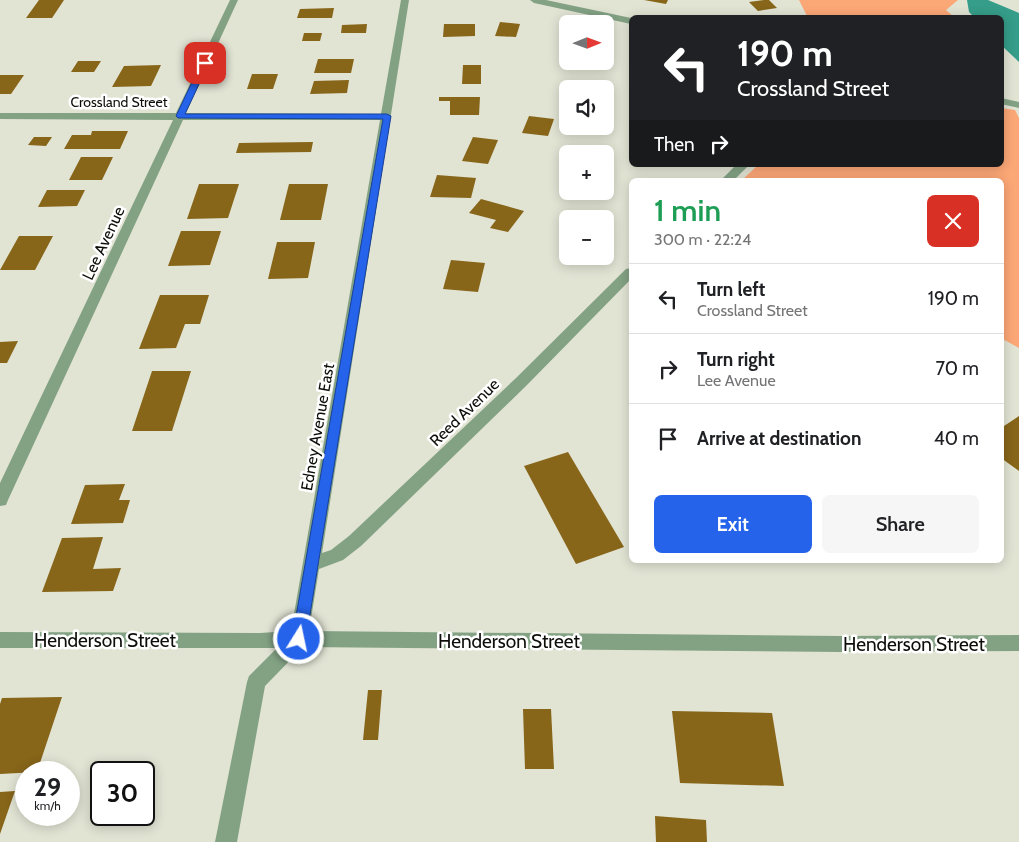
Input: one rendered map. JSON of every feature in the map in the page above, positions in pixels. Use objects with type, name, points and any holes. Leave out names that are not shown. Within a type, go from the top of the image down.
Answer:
[{"type":"street","name":"Lee Avenue","points":[[0,500],[234,0]]},
{"type":"street","name":"Edney Avenue East","points":[[299,639],[405,0]]},
{"type":"street","points":[[534,0],[629,21]]},
{"type":"street","points":[[1004,102],[1019,105]]},
{"type":"street","name":"Crossland Street","points":[[0,116],[387,116]]},
{"type":"street","points":[[729,178],[741,167]]},
{"type":"street","name":"Reed Avenue","points":[[312,564],[337,555],[354,541],[521,382],[629,274]]},
{"type":"street","points":[[226,842],[256,682],[299,639]]},
{"type":"street","name":"Henderson Street","points":[[0,640],[260,641],[299,639],[840,644],[1019,643]]},
{"type":"shaded area","points":[[799,0],[958,0],[946,10],[952,15],[806,15]]},
{"type":"shaded area","points":[[1004,108],[1015,110],[1019,118],[1019,348],[1004,340],[1004,178],[744,178],[756,167],[1004,167]]},
{"type":"water","points":[[967,0],[988,0],[1019,13],[1019,62],[1004,48],[1004,15],[972,15],[969,12]]},
{"type":"building","points":[[39,0],[64,0],[52,18],[26,18]]},
{"type":"building","points":[[644,0],[668,0],[666,4]]},
{"type":"building","points":[[769,0],[777,8],[758,11],[749,2]]},
{"type":"building","points":[[334,8],[332,18],[297,18],[300,9]]},
{"type":"building","points":[[500,22],[520,24],[516,37],[495,36]]},
{"type":"building","points":[[367,24],[366,33],[341,33],[342,25]]},
{"type":"building","points":[[444,24],[475,24],[475,36],[443,37]]},
{"type":"building","points":[[304,33],[322,33],[320,41],[302,41]]},
{"type":"building","points":[[318,59],[354,59],[351,73],[314,73]]},
{"type":"building","points":[[78,61],[101,61],[94,72],[71,72]]},
{"type":"building","points":[[161,65],[151,86],[112,87],[124,66]]},
{"type":"building","points":[[463,65],[481,65],[481,84],[462,84]]},
{"type":"building","points":[[252,74],[278,74],[273,89],[247,89]]},
{"type":"building","points":[[0,75],[24,75],[11,94],[0,94]]},
{"type":"building","points":[[349,80],[347,93],[310,94],[314,81]]},
{"type":"building","points":[[439,97],[480,97],[479,115],[450,115],[450,101],[439,101]]},
{"type":"building","points":[[529,116],[554,119],[548,136],[522,133]]},
{"type":"building","points":[[92,131],[128,131],[120,149],[64,149],[72,135],[91,135]]},
{"type":"building","points":[[34,137],[52,137],[46,146],[28,145]]},
{"type":"building","points":[[473,137],[498,140],[488,164],[462,161]]},
{"type":"building","points":[[313,142],[311,152],[236,153],[239,143]]},
{"type":"building","points":[[81,157],[113,157],[102,180],[69,180]]},
{"type":"building","points":[[437,175],[476,178],[471,198],[430,197]]},
{"type":"building","points":[[199,184],[239,184],[228,218],[187,219]]},
{"type":"building","points":[[289,184],[328,184],[321,220],[280,220]]},
{"type":"building","points":[[47,190],[85,190],[77,206],[38,207]]},
{"type":"building","points":[[481,199],[524,211],[508,232],[490,228],[496,220],[469,213]]},
{"type":"building","points":[[181,231],[221,231],[210,265],[168,266]]},
{"type":"building","points":[[19,236],[53,236],[35,270],[0,270]]},
{"type":"building","points":[[277,242],[315,242],[308,278],[268,279]]},
{"type":"building","points":[[451,260],[485,263],[478,292],[443,289]]},
{"type":"building","points":[[160,295],[209,295],[200,324],[185,324],[176,348],[139,349]]},
{"type":"building","points":[[18,341],[7,363],[0,363],[0,342]]},
{"type":"building","points":[[152,371],[191,371],[172,431],[132,431]]},
{"type":"building","points":[[1019,416],[1019,471],[1004,460],[1004,426]]},
{"type":"building","points":[[568,452],[624,547],[576,564],[524,466]]},
{"type":"building","points":[[125,484],[119,500],[130,500],[123,523],[71,524],[85,485]]},
{"type":"building","points":[[103,537],[93,569],[121,568],[113,591],[42,592],[62,538]]},
{"type":"building","points":[[368,690],[382,690],[378,740],[363,740]]},
{"type":"building","points":[[62,697],[41,761],[15,761],[15,773],[0,774],[0,704],[2,698]]},
{"type":"building","points":[[523,709],[551,709],[554,769],[525,769]]},
{"type":"building","points":[[672,711],[772,713],[784,786],[680,783]]},
{"type":"building","points":[[15,791],[0,834],[0,792]]},
{"type":"building","points":[[655,816],[706,820],[707,842],[656,842]]},
{"type":"route","points":[[205,63],[180,116],[387,116],[299,639]]}]
